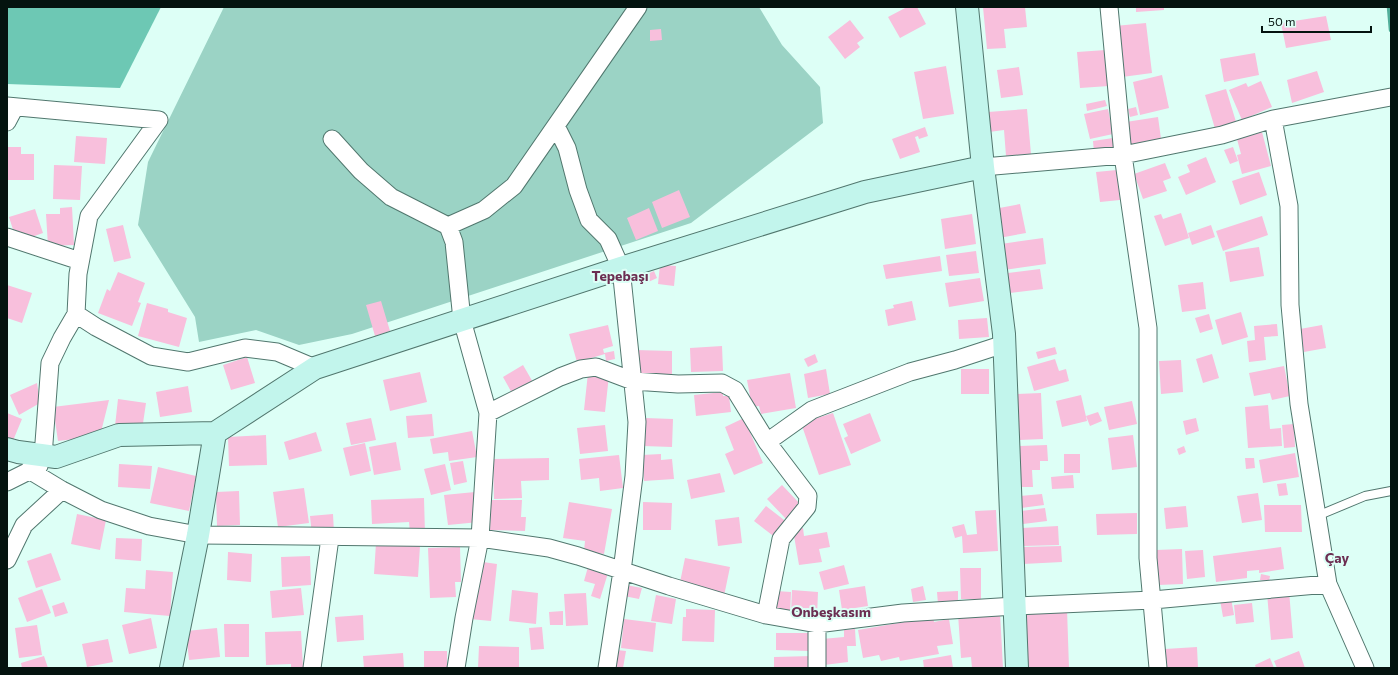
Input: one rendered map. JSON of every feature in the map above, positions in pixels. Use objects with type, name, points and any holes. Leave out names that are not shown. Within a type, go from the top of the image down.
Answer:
[{"type":"street","points":[[448,226],[484,210],[514,186],[638,7]]},
{"type":"street","points":[[967,7],[983,167],[1004,344],[1017,668]]},
{"type":"street","points":[[1109,7],[1123,155],[1148,328],[1148,558],[1158,668]]},
{"type":"street","points":[[7,482],[43,461],[119,435],[215,433],[315,368],[621,268],[864,192],[983,167],[1123,155],[1222,135],[1273,119],[1391,97]]},
{"type":"street","points":[[7,122],[11,107],[159,120],[89,216],[78,274],[76,314],[50,363],[43,461]]},
{"type":"street","points":[[1273,119],[1289,206],[1290,306],[1299,404],[1328,584],[1365,668]]},
{"type":"street","points":[[556,126],[567,148],[578,190],[589,220],[608,239],[621,268],[637,422],[634,476],[622,571],[607,668]]},
{"type":"street","points":[[332,139],[361,171],[391,197],[448,226],[454,242],[462,320],[488,414],[480,538],[464,618],[456,668]]},
{"type":"street","points":[[7,237],[80,261]]},
{"type":"street","points":[[76,314],[102,331],[151,356],[188,362],[245,348],[277,352],[315,368]]},
{"type":"street","points":[[767,442],[812,410],[910,372],[955,360],[1004,344]]},
{"type":"street","points":[[488,414],[560,377],[580,369],[596,366],[633,381],[678,384],[722,383],[735,390],[767,442],[808,496],[807,507],[780,539],[766,615]]},
{"type":"street","points":[[171,668],[198,536],[215,433]]},
{"type":"street","points":[[7,449],[43,461],[62,490],[101,510],[149,526],[198,536],[480,538],[549,548],[766,615],[817,624],[903,613],[1153,600],[1328,584]]},
{"type":"street","points":[[7,560],[24,525],[62,490]]},
{"type":"street","points":[[312,668],[330,538]]},
{"type":"street","points":[[817,624],[817,668]]},
{"type":"lane","points":[[1317,516],[1365,496],[1391,491]]},
{"type":"green space","points":[[7,7],[161,7],[120,88],[7,84]]},
{"type":"green space","points":[[224,7],[759,7],[782,45],[820,87],[823,123],[691,223],[352,334],[299,345],[256,330],[199,342],[195,317],[138,225],[148,162]]},
{"type":"building","points":[[907,7],[917,7],[926,24],[900,38],[888,17]]},
{"type":"building","points":[[983,7],[1025,7],[1027,27],[1004,29],[1006,48],[987,49]]},
{"type":"building","points":[[1136,7],[1164,7],[1164,10],[1136,12]]},
{"type":"building","points":[[1326,16],[1331,40],[1286,48],[1281,23]]},
{"type":"building","points":[[850,20],[864,38],[857,43],[860,47],[845,59],[828,37]]},
{"type":"building","points":[[1146,23],[1152,73],[1122,77],[1115,26]]},
{"type":"building","points":[[661,29],[662,40],[650,41],[650,30]]},
{"type":"building","points":[[1106,50],[1109,86],[1080,88],[1077,52]]},
{"type":"building","points":[[1255,53],[1259,75],[1224,82],[1220,59]]},
{"type":"building","points":[[946,66],[954,114],[923,119],[914,72]]},
{"type":"building","points":[[1019,67],[1023,95],[1001,98],[997,70]]},
{"type":"building","points":[[1317,71],[1324,92],[1292,103],[1287,80]]},
{"type":"building","points":[[1162,75],[1169,108],[1140,115],[1133,82]]},
{"type":"building","points":[[1261,81],[1272,107],[1242,120],[1229,90],[1246,83],[1248,87]]},
{"type":"building","points":[[1226,89],[1237,125],[1216,132],[1205,95]]},
{"type":"building","points":[[1105,100],[1107,106],[1087,111],[1086,104]]},
{"type":"building","points":[[1136,107],[1138,115],[1130,117],[1128,109]]},
{"type":"building","points":[[1027,109],[1031,154],[1006,156],[1004,130],[989,132],[988,112]]},
{"type":"building","points":[[1108,109],[1113,134],[1090,139],[1084,114]]},
{"type":"building","points":[[1158,117],[1162,146],[1131,151],[1126,122]]},
{"type":"building","points":[[925,127],[928,136],[919,139],[918,136],[915,137],[920,152],[900,159],[892,139]]},
{"type":"building","points":[[1262,132],[1271,166],[1242,174],[1237,155],[1241,154],[1237,139]]},
{"type":"building","points":[[76,136],[107,138],[105,164],[74,162]]},
{"type":"building","points":[[1113,138],[1115,150],[1094,153],[1093,141]]},
{"type":"building","points":[[7,147],[21,147],[21,154],[34,154],[34,180],[7,180]]},
{"type":"building","points":[[1233,147],[1238,161],[1230,164],[1224,150]]},
{"type":"building","points":[[1206,157],[1216,182],[1186,195],[1178,177],[1190,172],[1187,165]]},
{"type":"building","points":[[1165,163],[1171,178],[1163,181],[1167,191],[1143,199],[1134,174]]},
{"type":"building","points":[[54,165],[82,166],[80,200],[53,199]]},
{"type":"building","points":[[1117,170],[1120,200],[1100,202],[1096,172]]},
{"type":"building","points":[[1259,172],[1267,195],[1240,205],[1232,181]]},
{"type":"building","points":[[679,190],[690,217],[662,228],[652,202]]},
{"type":"building","points":[[1020,204],[1026,233],[999,238],[994,209]]},
{"type":"building","points":[[72,207],[74,245],[48,246],[46,214],[60,214],[60,208]]},
{"type":"building","points":[[649,208],[658,231],[636,240],[627,218]]},
{"type":"building","points":[[35,209],[43,233],[17,242],[9,217]]},
{"type":"building","points":[[1181,213],[1189,238],[1165,246],[1154,216],[1161,214],[1163,219]]},
{"type":"building","points":[[972,214],[976,244],[945,249],[941,219]]},
{"type":"building","points":[[1262,216],[1268,235],[1223,251],[1216,231]]},
{"type":"building","points":[[123,225],[131,258],[114,262],[106,229]]},
{"type":"building","points":[[1211,225],[1215,237],[1192,245],[1188,233]]},
{"type":"building","points":[[1043,238],[1046,264],[1004,270],[1001,244]]},
{"type":"building","points":[[1259,247],[1264,276],[1230,282],[1225,252]]},
{"type":"building","points":[[976,251],[979,273],[949,276],[946,255]]},
{"type":"building","points":[[940,256],[942,271],[886,279],[883,265]]},
{"type":"building","points":[[660,265],[676,266],[674,286],[658,284]]},
{"type":"building","points":[[1040,269],[1043,289],[1010,293],[1008,273]]},
{"type":"building","points":[[654,271],[657,278],[644,284],[641,277]]},
{"type":"building","points":[[118,272],[145,283],[138,302],[141,303],[132,326],[98,313],[107,289],[110,291]]},
{"type":"building","points":[[980,278],[984,301],[949,307],[945,283]]},
{"type":"building","points":[[1203,282],[1206,309],[1182,312],[1178,285]]},
{"type":"building","points":[[7,285],[32,293],[22,323],[7,318]]},
{"type":"building","points":[[381,301],[390,331],[375,336],[366,305]]},
{"type":"building","points":[[912,301],[916,320],[888,326],[885,310],[894,308],[893,305]]},
{"type":"building","points":[[147,303],[168,309],[168,312],[187,318],[179,347],[138,336]]},
{"type":"building","points":[[1241,312],[1248,337],[1222,345],[1215,320]]},
{"type":"building","points":[[1209,314],[1213,329],[1200,333],[1195,318]]},
{"type":"building","points":[[987,318],[989,337],[959,339],[958,320]]},
{"type":"building","points":[[1277,324],[1278,336],[1264,337],[1266,360],[1249,362],[1247,341],[1255,340],[1254,326]]},
{"type":"building","points":[[608,325],[613,346],[603,349],[604,353],[614,351],[615,359],[606,361],[605,354],[577,362],[569,334]]},
{"type":"building","points":[[1322,325],[1326,348],[1304,352],[1300,329]]},
{"type":"building","points":[[722,346],[723,371],[691,372],[690,348]]},
{"type":"building","points":[[1055,347],[1057,354],[1038,359],[1036,352]]},
{"type":"building","points":[[635,350],[672,351],[672,377],[635,375]]},
{"type":"building","points":[[815,354],[818,362],[808,367],[804,359]]},
{"type":"building","points":[[1212,354],[1219,378],[1203,383],[1196,359]]},
{"type":"building","points":[[247,357],[255,383],[231,390],[223,365]]},
{"type":"building","points":[[1055,359],[1059,371],[1066,369],[1069,381],[1034,391],[1027,367]]},
{"type":"building","points":[[1181,360],[1183,392],[1161,394],[1159,361]]},
{"type":"building","points":[[523,365],[534,384],[513,395],[503,377]]},
{"type":"building","points":[[1284,366],[1290,396],[1272,400],[1270,393],[1254,396],[1249,373]]},
{"type":"building","points":[[826,369],[830,394],[808,398],[804,374]]},
{"type":"building","points":[[961,369],[989,369],[989,394],[961,394]]},
{"type":"building","points":[[420,372],[427,402],[390,411],[383,380]]},
{"type":"building","points":[[588,373],[609,375],[605,412],[584,410]]},
{"type":"building","points":[[790,373],[796,408],[761,414],[759,406],[752,407],[747,380]]},
{"type":"building","points":[[37,383],[40,403],[19,415],[10,395]]},
{"type":"building","points":[[188,386],[192,412],[160,417],[156,392]]},
{"type":"building","points":[[723,392],[723,396],[729,396],[731,412],[696,416],[694,395]]},
{"type":"building","points":[[1041,393],[1043,439],[1019,440],[1017,394]]},
{"type":"building","points":[[1081,395],[1087,421],[1062,427],[1056,401]]},
{"type":"building","points":[[118,399],[146,403],[142,430],[115,426]]},
{"type":"building","points":[[109,400],[100,436],[58,441],[53,407]]},
{"type":"building","points":[[1132,401],[1137,424],[1109,430],[1104,407]]},
{"type":"building","points":[[1268,405],[1270,429],[1281,428],[1282,446],[1248,448],[1245,407]]},
{"type":"building","points":[[1098,412],[1102,421],[1090,426],[1086,416]]},
{"type":"building","points":[[7,413],[22,419],[12,443],[7,441]]},
{"type":"building","points":[[833,413],[851,465],[819,475],[801,423]]},
{"type":"building","points":[[870,413],[881,441],[851,454],[844,438],[848,436],[843,424]]},
{"type":"building","points":[[432,414],[434,436],[408,438],[406,416]]},
{"type":"building","points":[[371,418],[376,440],[351,445],[346,423]]},
{"type":"building","points":[[645,418],[673,419],[672,447],[643,446]]},
{"type":"building","points":[[744,418],[763,463],[734,475],[725,454],[734,450],[725,427]]},
{"type":"building","points":[[1196,418],[1199,431],[1186,435],[1183,421]]},
{"type":"building","points":[[1294,424],[1295,447],[1284,448],[1282,425]]},
{"type":"building","points":[[605,425],[608,451],[580,454],[577,428]]},
{"type":"building","points":[[472,431],[477,457],[449,461],[448,452],[433,454],[430,439]]},
{"type":"building","points":[[316,432],[322,451],[289,460],[284,442]]},
{"type":"building","points":[[266,435],[267,465],[229,466],[228,437]]},
{"type":"building","points":[[1133,435],[1137,467],[1112,470],[1108,438]]},
{"type":"building","points":[[396,442],[401,470],[374,475],[369,447]]},
{"type":"building","points":[[365,443],[371,471],[350,476],[343,448]]},
{"type":"building","points":[[1047,445],[1048,461],[1040,461],[1040,470],[1032,470],[1033,487],[1020,487],[1020,446]]},
{"type":"building","points":[[1184,446],[1186,452],[1179,455],[1177,449]]},
{"type":"building","points":[[1295,453],[1299,477],[1263,483],[1259,460]]},
{"type":"building","points":[[661,454],[661,460],[672,459],[674,479],[644,481],[642,455]]},
{"type":"building","points":[[1064,454],[1080,454],[1080,473],[1064,473]]},
{"type":"building","points":[[619,455],[623,488],[600,491],[599,478],[581,480],[579,459]]},
{"type":"building","points":[[549,458],[549,480],[521,481],[522,498],[494,499],[493,459]]},
{"type":"building","points":[[1245,458],[1254,458],[1255,468],[1246,469]]},
{"type":"building","points":[[463,461],[467,482],[454,485],[450,463]]},
{"type":"building","points":[[119,464],[152,466],[150,489],[118,487]]},
{"type":"building","points":[[445,464],[451,490],[431,495],[424,469]]},
{"type":"building","points":[[158,467],[196,476],[189,511],[150,503]]},
{"type":"building","points":[[720,473],[725,492],[691,499],[687,480]]},
{"type":"building","points":[[1073,475],[1074,488],[1052,489],[1051,477]]},
{"type":"building","points":[[1286,483],[1288,495],[1279,496],[1277,484]]},
{"type":"building","points":[[782,485],[803,507],[788,521],[767,499]]},
{"type":"building","points":[[304,488],[309,523],[278,527],[273,492]]},
{"type":"building","points":[[239,491],[240,525],[217,526],[216,492]]},
{"type":"building","points":[[475,492],[479,522],[448,525],[444,495]]},
{"type":"building","points":[[1258,493],[1262,520],[1242,523],[1237,496]]},
{"type":"building","points":[[1042,494],[1044,505],[1021,508],[1020,496]]},
{"type":"building","points":[[424,498],[425,534],[410,534],[409,522],[372,524],[371,500]]},
{"type":"building","points":[[491,500],[522,500],[521,517],[526,517],[525,531],[490,530]]},
{"type":"building","points":[[569,502],[612,509],[604,554],[584,551],[585,541],[563,538]]},
{"type":"building","points":[[643,502],[672,503],[671,530],[643,530]]},
{"type":"building","points":[[1264,505],[1301,505],[1302,532],[1265,532]]},
{"type":"building","points":[[766,506],[788,523],[776,538],[754,521]]},
{"type":"building","points":[[1186,506],[1188,527],[1166,529],[1164,508]]},
{"type":"building","points":[[1045,508],[1047,521],[1023,524],[1021,511]]},
{"type":"building","points":[[996,510],[998,551],[963,553],[962,536],[955,538],[952,527],[964,524],[967,535],[977,534],[975,511]]},
{"type":"building","points":[[1137,513],[1137,534],[1097,535],[1096,514]]},
{"type":"building","points":[[77,514],[106,520],[100,550],[71,544]]},
{"type":"building","points":[[333,514],[334,533],[312,535],[310,516]]},
{"type":"building","points":[[739,517],[742,543],[718,546],[715,520]]},
{"type":"building","points":[[1058,526],[1059,545],[1023,546],[1022,528]]},
{"type":"building","points":[[803,528],[804,536],[827,532],[830,547],[819,549],[822,562],[799,565],[793,530]]},
{"type":"building","points":[[116,538],[142,539],[141,561],[115,559]]},
{"type":"building","points":[[376,543],[420,546],[418,577],[374,574]]},
{"type":"building","points":[[1061,546],[1062,562],[1023,564],[1022,547]]},
{"type":"building","points":[[460,547],[461,582],[455,582],[456,597],[430,598],[428,548]]},
{"type":"building","points":[[1281,547],[1284,569],[1259,573],[1259,570],[1247,571],[1247,578],[1216,582],[1213,556]]},
{"type":"building","points":[[1182,549],[1183,584],[1158,585],[1156,550]]},
{"type":"building","points":[[1203,550],[1205,577],[1187,579],[1185,551]]},
{"type":"building","points":[[228,552],[252,554],[251,582],[227,580]]},
{"type":"building","points":[[51,553],[61,580],[36,588],[27,561]]},
{"type":"building","points":[[310,556],[311,585],[282,587],[281,557]]},
{"type":"building","points":[[685,558],[730,567],[724,596],[679,587]]},
{"type":"building","points":[[476,561],[497,564],[491,621],[470,619]]},
{"type":"building","points":[[844,565],[849,584],[824,590],[819,572]]},
{"type":"building","points":[[588,567],[608,573],[600,599],[591,596],[595,584],[584,581]]},
{"type":"building","points":[[960,568],[981,568],[981,599],[961,599]]},
{"type":"building","points":[[146,570],[173,572],[170,616],[124,612],[126,588],[145,589]]},
{"type":"building","points":[[1261,574],[1270,576],[1269,581],[1260,580]]},
{"type":"building","points":[[626,585],[642,588],[639,599],[624,596]]},
{"type":"building","points":[[865,586],[868,606],[842,610],[839,590]]},
{"type":"building","points":[[923,586],[926,600],[913,602],[911,589]]},
{"type":"building","points":[[301,588],[304,615],[272,618],[270,591]]},
{"type":"building","points":[[42,589],[51,613],[27,622],[18,598]]},
{"type":"building","points":[[512,590],[538,593],[536,624],[509,621]]},
{"type":"building","points":[[792,590],[818,592],[817,617],[791,615]]},
{"type":"building","points":[[776,591],[791,592],[790,614],[775,613]]},
{"type":"building","points":[[958,591],[958,602],[938,604],[937,592]]},
{"type":"building","points":[[1289,591],[1293,638],[1271,640],[1267,593]]},
{"type":"building","points":[[586,593],[588,625],[566,626],[564,594]]},
{"type":"building","points":[[656,595],[676,599],[672,624],[651,621]]},
{"type":"building","points":[[1231,598],[1234,615],[1223,617],[1220,600]]},
{"type":"building","points":[[64,602],[68,613],[55,617],[52,606]]},
{"type":"building","points":[[1252,603],[1254,622],[1236,624],[1234,605]]},
{"type":"building","points":[[686,609],[715,610],[714,642],[682,641],[683,617],[686,617]]},
{"type":"building","points":[[1067,609],[1069,668],[1024,668],[1022,610]]},
{"type":"building","points":[[563,611],[563,625],[550,625],[549,612]]},
{"type":"building","points":[[1000,612],[1003,668],[972,668],[971,657],[961,658],[958,614]]},
{"type":"building","points":[[363,615],[364,640],[337,642],[335,617]]},
{"type":"building","points":[[933,617],[934,622],[949,619],[953,644],[937,646],[939,654],[900,661],[899,657],[881,661],[879,655],[863,658],[858,630]]},
{"type":"building","points":[[151,618],[157,648],[129,654],[122,625]]},
{"type":"building","points":[[624,619],[656,623],[653,652],[621,648]]},
{"type":"building","points":[[224,624],[249,624],[249,657],[225,657]]},
{"type":"building","points":[[37,625],[42,655],[19,658],[15,628]]},
{"type":"building","points":[[542,627],[544,649],[531,650],[529,628]]},
{"type":"building","points":[[217,628],[220,657],[189,660],[186,631]]},
{"type":"building","points":[[855,629],[856,646],[847,646],[848,662],[824,665],[822,639],[844,637],[844,630]]},
{"type":"building","points":[[301,631],[303,668],[291,668],[291,664],[266,665],[265,632]]},
{"type":"building","points":[[776,633],[809,633],[809,651],[776,650]]},
{"type":"building","points":[[108,639],[113,662],[87,667],[82,644]]},
{"type":"building","points":[[479,646],[519,647],[519,668],[478,668]]},
{"type":"building","points":[[1197,647],[1198,668],[1166,668],[1165,649]]},
{"type":"building","points":[[617,650],[626,651],[623,668],[614,668]]},
{"type":"building","points":[[424,651],[447,651],[447,668],[424,668]]},
{"type":"building","points":[[1299,651],[1305,668],[1277,668],[1274,661]]},
{"type":"building","points":[[403,653],[404,668],[364,668],[363,656]]},
{"type":"building","points":[[951,655],[953,668],[924,668],[923,660]]},
{"type":"building","points":[[44,656],[48,668],[22,668],[21,663]]},
{"type":"building","points":[[812,656],[812,668],[774,668],[774,657]]},
{"type":"building","points":[[1270,658],[1274,668],[1256,668],[1255,665]]},
{"type":"waterway","points":[[1389,7],[1391,30]]},
{"type":"district","name":"Tepebaşı","points":[[620,276]]},
{"type":"district","name":"Çay","points":[[1337,558]]},
{"type":"district","name":"Onbeşkasım","points":[[831,612]]}]
